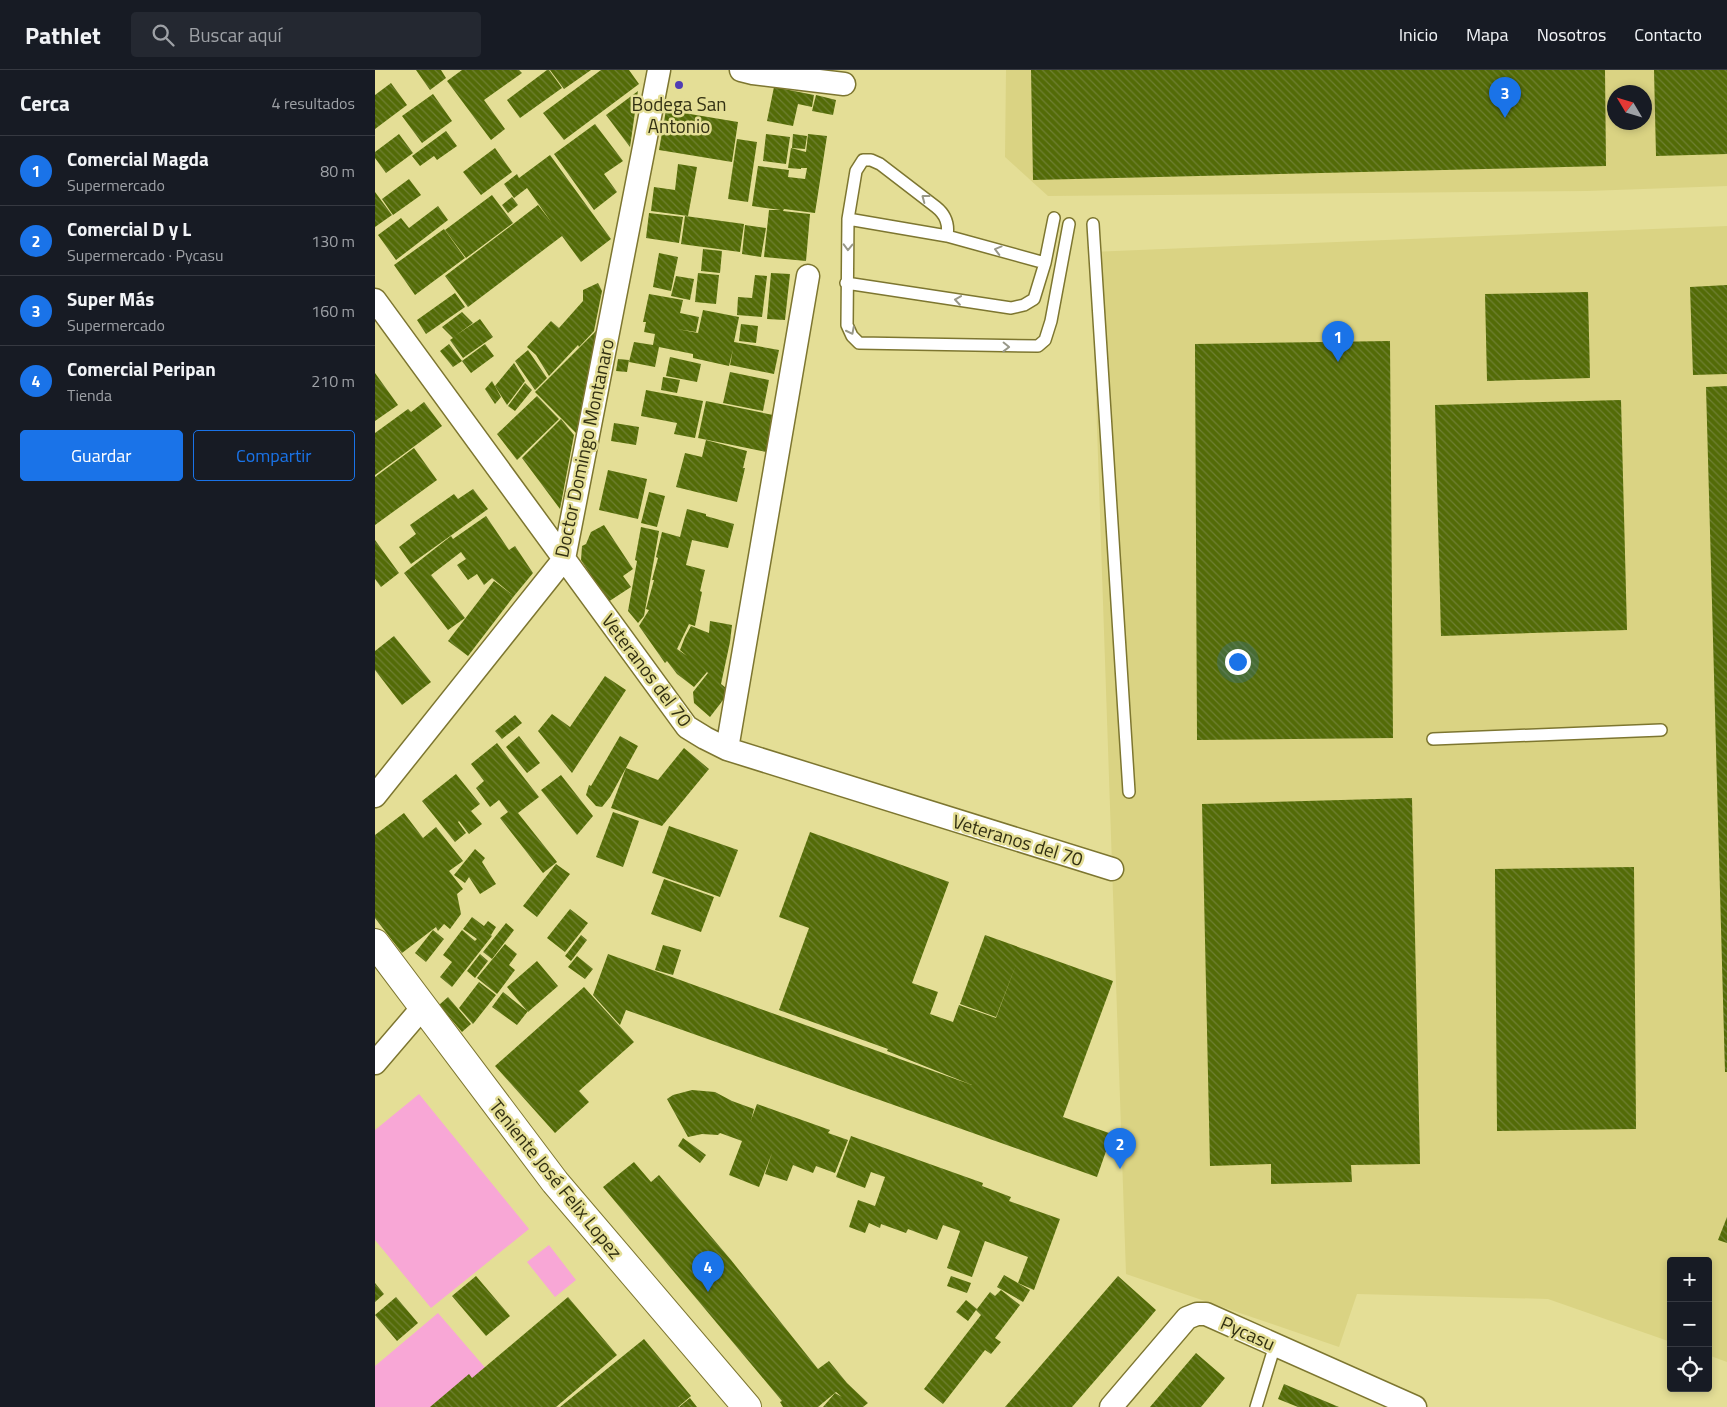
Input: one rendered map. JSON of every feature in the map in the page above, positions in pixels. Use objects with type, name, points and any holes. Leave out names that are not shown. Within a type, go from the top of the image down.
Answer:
[{"type":"main road","name":"Teniente José Felix Lopez","points":[[375,943],[555,1182],[747,1407]]},
{"type":"street","name":"Doctor Domingo Montanaro","points":[[375,796],[564,559],[659,70]]},
{"type":"street","points":[[749,71],[844,84]]},
{"type":"street","points":[[727,749],[808,276]]},
{"type":"street","name":"Veteranos del 70","points":[[375,300],[687,727],[727,749],[1112,869]]},
{"type":"street","points":[[375,1063],[423,1007]]},
{"type":"street","name":"Pycasu","points":[[1111,1407],[1187,1318],[1197,1314],[1206,1314],[1415,1407]]},
{"type":"lane","points":[[947,236],[948,229],[943,212],[880,164],[871,160],[863,160],[859,164],[848,219],[846,284],[847,325],[852,336],[859,343],[1038,346],[1045,340],[1051,321],[1069,224]]},
{"type":"lane","points":[[846,284],[1011,308],[1024,305],[1034,299],[1045,263],[1055,218]]},
{"type":"lane","points":[[848,219],[947,236],[1045,263]]},
{"type":"lane","points":[[1093,224],[1129,792]]},
{"type":"lane","points":[[1433,739],[1661,730]]},
{"type":"lane","points":[[1256,1407],[1275,1345]]},
{"type":"shaded area","points":[[1006,70],[1727,70],[1727,186],[1587,191],[1048,196],[1005,157]]},
{"type":"shaded area","points":[[1727,226],[1727,1362],[1712,1356],[1712,1257],[1667,1257],[1667,1341],[1548,1299],[1357,1294],[1339,1347],[1126,1274],[1091,252]]},
{"type":"shaded area","points":[[419,1094],[529,1229],[431,1308],[375,1240],[375,1130]]},
{"type":"shaded area","points":[[549,1245],[576,1280],[555,1297],[527,1262]]},
{"type":"shaded area","points":[[438,1313],[488,1371],[446,1407],[375,1407],[375,1366]]},
{"type":"building","points":[[416,70],[441,70],[446,78],[430,90]]},
{"type":"building","points":[[462,70],[519,70],[522,73],[484,100],[505,129],[491,140],[447,81]]},
{"type":"building","points":[[549,70],[562,88],[520,118],[507,100]]},
{"type":"building","points":[[550,70],[591,70],[564,89]]},
{"type":"building","points":[[601,70],[629,70],[639,84],[564,140],[543,113]]},
{"type":"building","points":[[1031,70],[1605,70],[1606,166],[1033,180]]},
{"type":"building","points":[[1654,70],[1727,70],[1727,154],[1656,156]]},
{"type":"building","points":[[391,83],[407,105],[375,129],[375,95]]},
{"type":"building","points":[[774,87],[814,95],[812,107],[798,104],[793,126],[767,121]]},
{"type":"building","points":[[638,91],[630,147],[606,115]]},
{"type":"building","points":[[433,94],[452,121],[422,143],[402,116]]},
{"type":"building","points":[[816,95],[836,100],[833,115],[812,111]]},
{"type":"building","points":[[666,110],[738,122],[732,162],[659,150]]},
{"type":"building","points":[[595,124],[623,161],[604,174],[617,192],[594,210],[554,154]]},
{"type":"building","points":[[446,131],[457,146],[437,160],[434,156],[420,166],[412,156]]},
{"type":"building","points":[[399,134],[413,153],[386,173],[375,158],[375,152]]},
{"type":"building","points":[[766,134],[790,137],[786,164],[763,161]]},
{"type":"building","points":[[793,134],[807,136],[805,149],[792,148]]},
{"type":"building","points":[[808,134],[827,136],[815,213],[784,209],[783,211],[810,214],[806,261],[764,257],[769,210],[781,210],[752,206],[758,166],[789,170],[788,177],[805,179],[807,168],[788,168],[791,148],[806,152]]},
{"type":"building","points":[[737,139],[757,142],[748,202],[728,199]]},
{"type":"building","points":[[495,148],[512,172],[481,195],[463,172]]},
{"type":"building","points":[[550,155],[611,239],[581,262],[562,236],[468,307],[445,276],[538,205],[552,223],[527,188],[514,198],[504,184],[517,174],[519,178]]},
{"type":"building","points":[[678,164],[697,167],[688,216],[651,211],[654,187],[675,190]]},
{"type":"building","points":[[409,179],[421,195],[393,215],[382,199]]},
{"type":"building","points":[[375,192],[392,215],[375,227]]},
{"type":"building","points":[[492,195],[513,223],[466,258],[445,230]]},
{"type":"building","points":[[512,197],[518,205],[508,213],[502,205]]},
{"type":"building","points":[[438,206],[448,220],[396,260],[378,235],[401,218],[409,228]]},
{"type":"building","points":[[649,213],[683,217],[679,243],[646,238]]},
{"type":"building","points":[[685,216],[744,224],[740,252],[681,244]]},
{"type":"building","points":[[745,225],[766,228],[761,257],[742,254]]},
{"type":"building","points":[[444,229],[465,258],[415,295],[394,265]]},
{"type":"building","points":[[703,249],[722,251],[720,273],[701,271]]},
{"type":"building","points":[[659,253],[678,257],[671,291],[653,287]]},
{"type":"building","points":[[698,273],[719,275],[716,304],[695,302]]},
{"type":"building","points":[[771,273],[790,274],[785,320],[767,319]]},
{"type":"building","points":[[755,275],[767,276],[762,317],[737,315],[738,297],[752,298]]},
{"type":"building","points":[[676,276],[694,279],[690,300],[671,296]]},
{"type":"building","points":[[598,283],[602,291],[594,331],[549,376],[536,355],[527,347],[551,321],[559,328],[583,301],[583,290]]},
{"type":"building","points":[[1727,285],[1727,374],[1693,375],[1690,287]]},
{"type":"building","points":[[1588,292],[1590,378],[1487,381],[1485,294]]},
{"type":"building","points":[[455,293],[465,307],[426,334],[417,320]]},
{"type":"building","points":[[649,294],[683,300],[680,313],[699,317],[696,332],[677,329],[698,333],[703,310],[739,317],[734,342],[779,350],[774,374],[730,365],[733,349],[729,366],[693,358],[693,354],[659,347],[655,367],[629,362],[634,342],[653,345],[655,334],[644,332],[646,322],[643,322]]},
{"type":"building","points":[[462,312],[473,323],[455,336],[480,319],[493,337],[463,358],[450,340],[453,338],[442,327]]},
{"type":"building","points":[[741,324],[758,326],[756,343],[739,341]]},
{"type":"building","points":[[599,328],[577,434],[535,392]]},
{"type":"building","points":[[1390,341],[1393,738],[1197,740],[1195,344]]},
{"type":"building","points":[[449,344],[462,361],[453,367],[440,351]]},
{"type":"building","points":[[485,344],[494,356],[471,373],[462,361]]},
{"type":"building","points":[[528,350],[547,378],[535,390],[515,361]]},
{"type":"building","points":[[670,357],[701,364],[697,382],[666,376]]},
{"type":"building","points":[[618,359],[629,360],[627,372],[616,371]]},
{"type":"building","points":[[514,363],[525,381],[507,405],[495,386]]},
{"type":"building","points":[[730,372],[769,380],[763,411],[723,403]]},
{"type":"building","points":[[375,373],[398,405],[375,421]]},
{"type":"building","points":[[663,377],[680,380],[677,393],[661,390]]},
{"type":"building","points":[[492,381],[501,397],[495,404],[485,389]]},
{"type":"building","points":[[525,383],[532,390],[515,411],[508,406]]},
{"type":"building","points":[[1727,386],[1727,1072],[1725,1072],[1706,387]]},
{"type":"building","points":[[646,390],[703,401],[695,438],[674,434],[677,423],[641,416]]},
{"type":"building","points":[[537,396],[559,419],[517,460],[497,434]]},
{"type":"building","points":[[1621,400],[1627,630],[1441,636],[1435,405]]},
{"type":"building","points":[[706,401],[773,415],[766,452],[698,438]]},
{"type":"building","points":[[424,402],[442,426],[375,475],[375,433],[408,409],[411,412]]},
{"type":"building","points":[[561,419],[574,435],[560,509],[522,458]]},
{"type":"building","points":[[614,423],[639,427],[636,445],[611,441]]},
{"type":"building","points":[[706,440],[747,451],[737,502],[676,487],[685,453],[702,457]]},
{"type":"building","points":[[414,448],[437,480],[375,525],[375,477]]},
{"type":"building","points":[[608,470],[647,479],[638,519],[599,510]]},
{"type":"building","points":[[473,489],[488,509],[411,564],[399,547],[416,534],[410,525],[454,494],[458,499]]},
{"type":"building","points":[[649,492],[665,496],[657,527],[641,523]]},
{"type":"building","points":[[687,509],[734,524],[728,548],[692,540],[686,565],[705,570],[695,626],[689,624],[677,649],[687,656],[680,650],[691,626],[709,633],[710,621],[732,625],[721,684],[730,691],[710,717],[694,703],[693,692],[708,673],[694,687],[677,674],[667,661],[665,663],[639,626],[649,610],[646,609],[654,580],[652,580],[662,532],[680,537]]},
{"type":"building","points":[[486,516],[509,550],[515,546],[533,573],[514,596],[492,578],[484,585],[477,574],[468,580],[457,565],[466,559],[461,552],[431,575],[465,618],[448,630],[404,573],[451,536],[453,539]]},
{"type":"building","points":[[604,525],[633,569],[623,576],[631,587],[608,602],[581,560],[582,546],[586,544],[591,532]]},
{"type":"building","points":[[641,527],[659,531],[644,616],[638,623],[628,611]]},
{"type":"building","points":[[375,540],[399,573],[381,587],[375,579]]},
{"type":"building","points":[[494,581],[514,596],[468,656],[448,641]]},
{"type":"building","points":[[394,636],[431,682],[402,705],[375,670],[375,651]]},
{"type":"building","points":[[605,676],[626,690],[572,773],[538,731],[552,714],[570,727]]},
{"type":"building","points":[[515,715],[522,723],[502,739],[495,731]]},
{"type":"building","points":[[519,736],[540,763],[527,773],[506,747]]},
{"type":"building","points":[[620,736],[638,746],[610,797],[602,807],[596,806],[586,795],[589,785],[591,786]]},
{"type":"building","points":[[497,743],[539,797],[518,813],[557,862],[543,873],[500,818],[508,812],[499,800],[490,807],[476,788],[484,781],[471,764]]},
{"type":"building","points":[[684,748],[709,769],[662,826],[611,808],[626,768],[658,780]]},
{"type":"building","points":[[456,774],[480,804],[471,811],[482,824],[469,834],[459,821],[466,833],[455,842],[422,801]]},
{"type":"building","points":[[561,775],[593,816],[577,835],[541,790]]},
{"type":"building","points":[[1412,798],[1420,1164],[1351,1165],[1352,1182],[1271,1184],[1271,1164],[1210,1166],[1202,804]]},
{"type":"building","points":[[613,812],[639,821],[623,867],[596,857]]},
{"type":"building","points":[[404,813],[423,838],[436,827],[463,861],[449,871],[463,889],[457,894],[461,914],[450,929],[444,924],[438,931],[436,927],[402,953],[375,918],[375,835]]},
{"type":"building","points":[[669,826],[738,850],[720,897],[652,873]]},
{"type":"building","points":[[810,832],[949,882],[912,983],[938,992],[930,1014],[953,1022],[959,1005],[996,1018],[1017,962],[996,1017],[960,1004],[985,935],[1113,981],[1063,1117],[1112,1134],[1097,1177],[626,1010],[620,1025],[593,995],[608,954],[972,1085],[887,1051],[888,1049],[779,1010],[809,928],[779,917]]},
{"type":"building","points":[[475,849],[485,858],[482,862],[496,884],[480,894],[469,877],[465,883],[454,875]]},
{"type":"building","points":[[556,864],[570,874],[537,917],[523,906]]},
{"type":"building","points":[[1634,867],[1636,1129],[1497,1131],[1495,869]]},
{"type":"building","points":[[664,879],[714,897],[701,932],[651,914]]},
{"type":"building","points":[[570,909],[588,923],[565,952],[547,938]]},
{"type":"building","points":[[472,917],[484,926],[488,921],[496,927],[491,935],[484,930],[492,936],[452,987],[440,977],[452,962],[443,955],[462,930],[475,941],[477,939],[463,929]]},
{"type":"building","points":[[506,923],[514,930],[492,959],[483,952]]},
{"type":"building","points":[[433,930],[444,939],[426,962],[415,953]]},
{"type":"building","points":[[581,935],[587,940],[571,961],[565,956]]},
{"type":"building","points":[[505,944],[517,954],[509,965],[515,970],[497,994],[477,978]]},
{"type":"building","points":[[663,945],[681,950],[673,975],[655,970]]},
{"type":"building","points":[[480,954],[488,961],[475,978],[467,971]]},
{"type":"building","points":[[577,956],[593,969],[585,979],[568,967]]},
{"type":"building","points":[[537,961],[558,986],[528,1011],[517,1025],[492,1007],[503,992],[527,1011],[507,987]]},
{"type":"building","points":[[479,982],[496,995],[473,1024],[459,1008]]},
{"type":"building","points":[[584,987],[634,1042],[579,1091],[589,1102],[555,1133],[495,1066]]},
{"type":"building","points":[[448,997],[471,1024],[462,1032],[439,1005]]},
{"type":"building","points":[[692,1090],[715,1092],[754,1109],[751,1120],[757,1104],[830,1130],[828,1133],[848,1140],[835,1173],[816,1166],[813,1173],[793,1165],[787,1181],[765,1174],[772,1153],[759,1187],[729,1175],[742,1141],[720,1133],[718,1135],[702,1134],[688,1137],[667,1099],[673,1095]]},
{"type":"building","points":[[851,1136],[983,1183],[982,1186],[1011,1197],[1009,1201],[1060,1219],[1034,1290],[1018,1283],[1028,1257],[985,1241],[972,1277],[947,1268],[960,1231],[943,1225],[937,1240],[908,1229],[906,1233],[881,1224],[880,1228],[869,1223],[865,1233],[849,1227],[858,1200],[875,1206],[885,1177],[871,1172],[865,1188],[836,1177]]},
{"type":"building","points":[[683,1138],[706,1155],[700,1163],[678,1146]]},
{"type":"building","points":[[634,1162],[651,1182],[659,1175],[731,1260],[818,1369],[829,1361],[847,1383],[868,1403],[863,1407],[823,1407],[835,1393],[842,1397],[836,1392],[818,1407],[783,1407],[780,1402],[782,1401],[603,1187]]},
{"type":"building","points":[[1727,1217],[1727,1243],[1718,1240]]},
{"type":"building","points":[[1004,1275],[1030,1290],[1023,1302],[997,1287]]},
{"type":"building","points":[[476,1276],[510,1316],[486,1336],[452,1296]]},
{"type":"building","points":[[951,1276],[971,1283],[967,1293],[947,1286]]},
{"type":"building","points":[[1118,1276],[1156,1310],[1139,1330],[1072,1407],[1005,1407]]},
{"type":"building","points":[[375,1283],[384,1294],[375,1302]]},
{"type":"building","points":[[1001,1290],[1020,1305],[995,1338],[1001,1342],[991,1354],[985,1350],[943,1404],[924,1389],[981,1315],[976,1310],[968,1321],[956,1312],[966,1300],[977,1309],[990,1292],[995,1296]]},
{"type":"building","points":[[396,1297],[418,1323],[397,1341],[375,1315]]},
{"type":"building","points":[[568,1297],[617,1355],[556,1407],[430,1407],[469,1374],[472,1378]]},
{"type":"building","points":[[644,1339],[691,1396],[678,1407],[560,1407]]},
{"type":"building","points":[[1196,1353],[1225,1378],[1201,1407],[1150,1407]]},
{"type":"building","points":[[1284,1384],[1339,1407],[1298,1407],[1278,1399]]},
{"type":"building","points":[[690,1398],[697,1407],[679,1407]]},
{"type":"place","name":"Bodega San Antonio","points":[[679,85]]},
{"type":"place","name":"Super Más","points":[[1505,118]]},
{"type":"place","name":"Comercial Magda","points":[[1338,362]]},
{"type":"place","name":"Comercial D y L","points":[[1120,1169]]},
{"type":"place","name":"Comercial Peripan","points":[[708,1292]]}]
